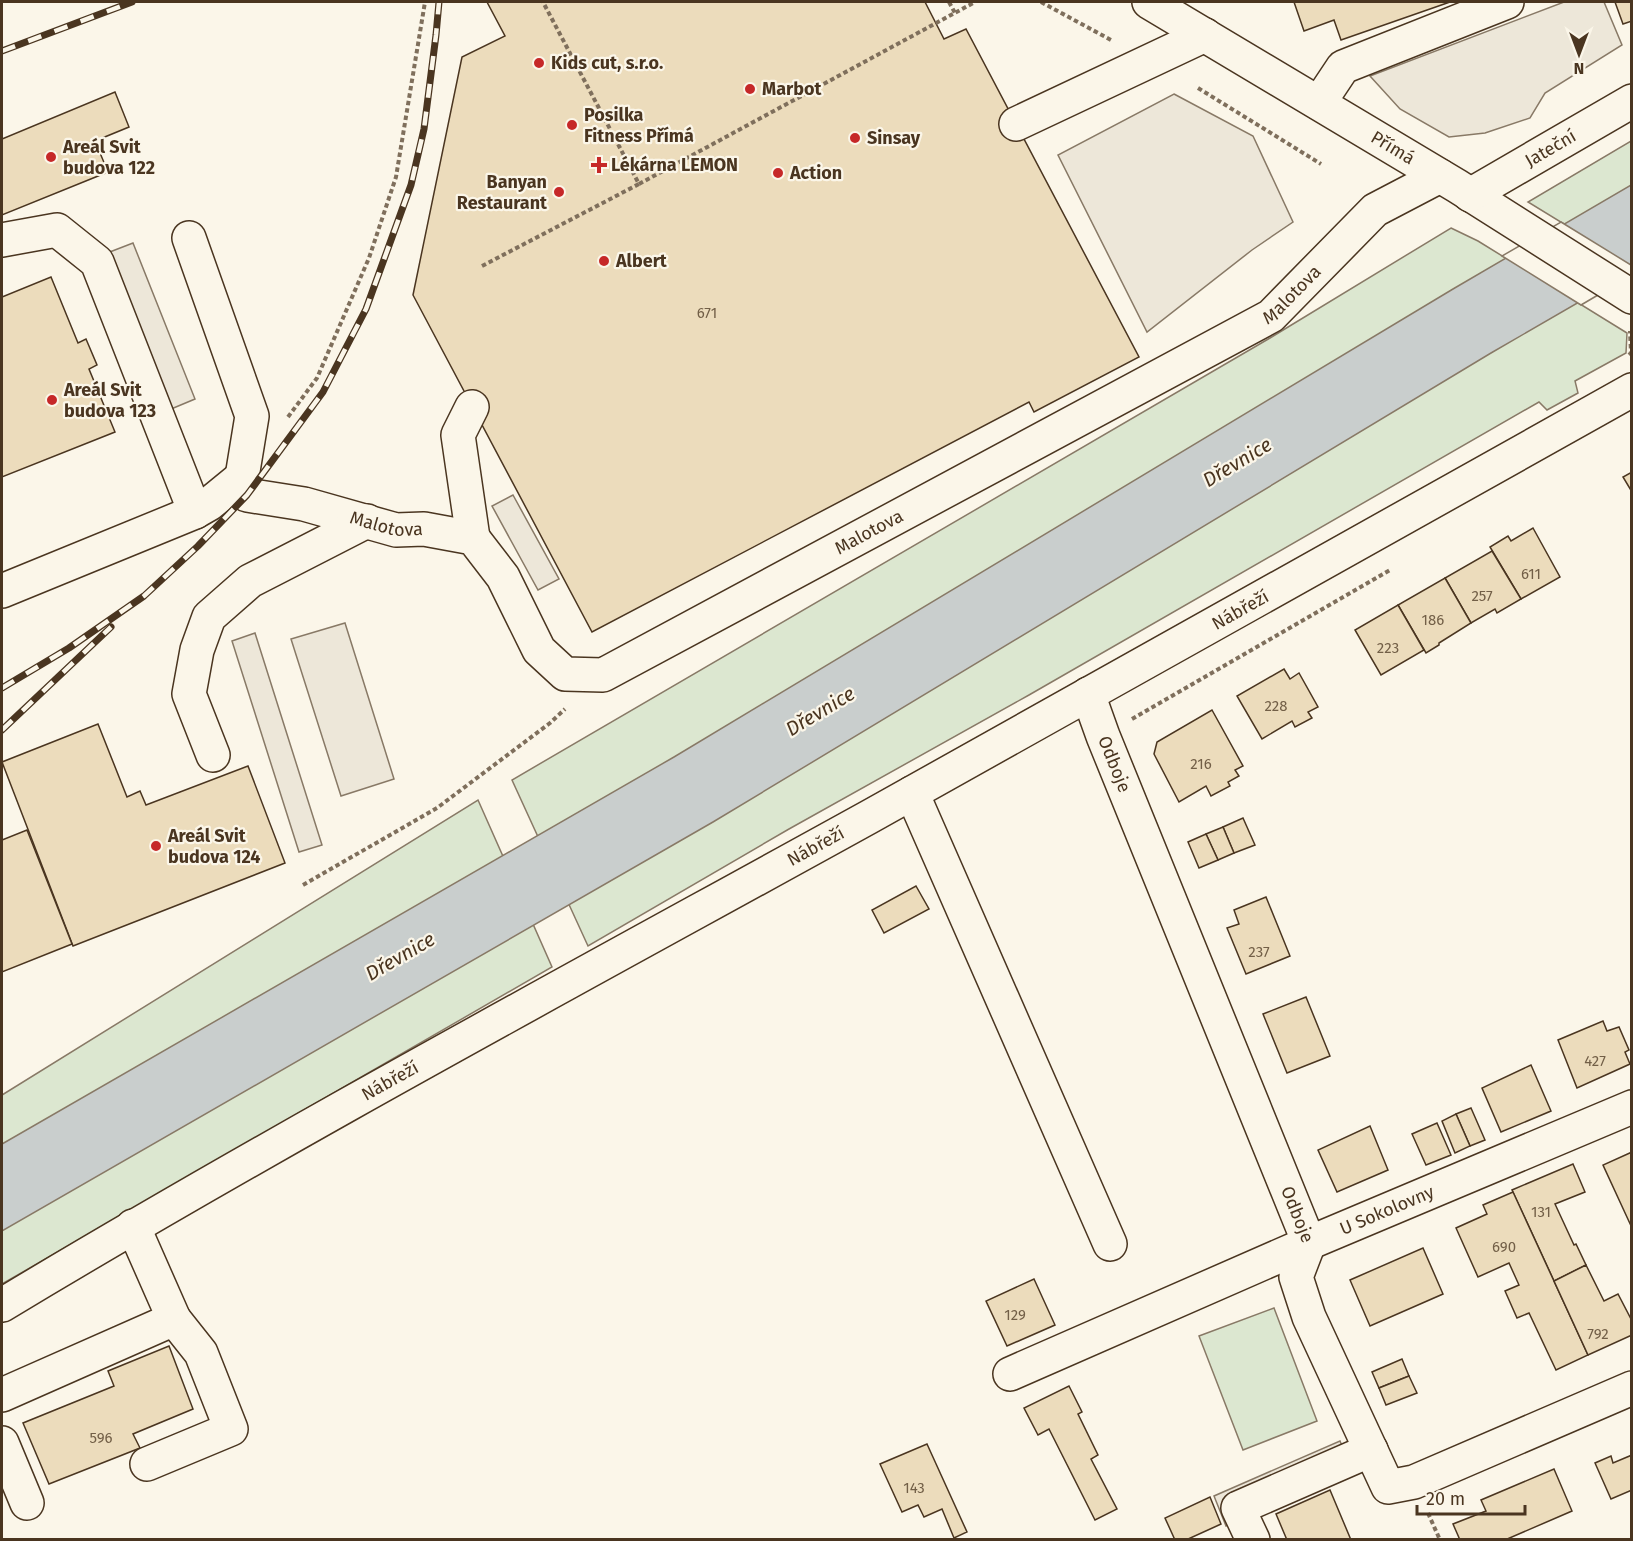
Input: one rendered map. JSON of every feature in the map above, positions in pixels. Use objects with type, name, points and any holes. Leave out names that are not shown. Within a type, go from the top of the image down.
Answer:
[{"type":"street","name":"Přímá","points":[[1149,2],[1440,176],[1632,297]]},
{"type":"street","points":[[1319,103],[1343,67],[1507,2]]},
{"type":"street","points":[[1016,124],[1205,35]]},
{"type":"street","name":"Jateční","points":[[1470,195],[1632,101]]},
{"type":"street","name":"Malotova","points":[[242,477],[248,495],[304,504],[396,530],[424,529],[473,538],[503,577],[539,650],[564,674],[603,675],[1271,316],[1375,210],[1440,176]]},
{"type":"street","points":[[2,240],[57,230],[97,262],[195,512]]},
{"type":"street","points":[[2,591],[195,512],[209,504],[242,477],[252,416],[189,238]]},
{"type":"street","name":"Nábřeží","points":[[2,1305],[133,1226],[353,1102],[912,793],[1632,390]]},
{"type":"street","points":[[472,407],[458,435],[473,538]]},
{"type":"street","points":[[213,755],[189,694],[197,650],[209,617],[250,581],[367,522]]},
{"type":"street","name":"Odboje","points":[[1088,694],[1309,1243],[1296,1277],[1309,1317],[1388,1487],[1414,1482],[1632,1388]]},
{"type":"street","points":[[912,793],[1110,1244]]},
{"type":"street","name":"U Sokolovny","points":[[1010,1374],[1309,1243],[1632,1107]]},
{"type":"street","points":[[133,1226],[174,1319],[201,1353],[231,1429],[147,1464]]},
{"type":"street","points":[[2,1395],[174,1319]]},
{"type":"street","points":[[2,1443],[27,1503]]},
{"type":"street","points":[[1253,1539],[1238,1508],[1371,1450]]},
{"type":"path","points":[[283,423],[317,378],[372,248],[396,177],[425,2]]},
{"type":"path","points":[[543,2],[639,184]]},
{"type":"path","points":[[949,2],[955,13]]},
{"type":"path","points":[[482,266],[639,184],[975,2]]},
{"type":"path","points":[[1041,2],[1114,42]]},
{"type":"path","points":[[1198,88],[1321,164]]},
{"type":"path","points":[[1103,736],[1398,565]]},
{"type":"path","points":[[303,885],[437,807],[550,723],[603,675]]},
{"type":"green space","points":[[1631,141],[1631,265],[1528,202]]},
{"type":"green space","points":[[1451,228],[1478,241],[1627,333],[1626,353],[1575,381],[1578,393],[1547,410],[1539,402],[588,946],[512,780],[1270,338]]},
{"type":"green space","points":[[478,800],[552,967],[2,1284],[2,1095]]},
{"type":"green space","points":[[1274,1308],[1317,1421],[1243,1450],[1199,1336]]},
{"type":"shaded area","points":[[1564,2],[1604,2],[1622,45],[1545,93],[1530,118],[1485,133],[1449,137],[1400,109],[1370,76]]},
{"type":"shaded area","points":[[1174,94],[1253,136],[1293,222],[1252,250],[1147,332],[1058,155]]},
{"type":"shaded area","points":[[133,243],[195,399],[164,412],[102,255]]},
{"type":"shaded area","points":[[513,495],[559,579],[538,590],[492,506]]},
{"type":"shaded area","points":[[345,623],[394,779],[341,796],[291,639]]},
{"type":"shaded area","points":[[255,633],[322,845],[299,852],[232,641]]},
{"type":"shaded area","points":[[1340,1441],[1353,1472],[1226,1526],[1214,1496]]},
{"type":"water","name":"Dřevnice","points":[[1631,185],[1631,272],[1491,353],[713,822],[2,1231],[2,1144],[674,757],[1453,289]]},
{"type":"pier","points":[[1561,222],[1631,265],[1632,275],[1581,305],[1502,256]]},
{"type":"building","points":[[487,2],[925,2],[944,39],[966,29],[1139,357],[1034,412],[1029,402],[592,632],[413,295],[462,57],[505,36]]},
{"type":"building","points":[[1294,2],[1450,2],[1341,40],[1334,20],[1304,31]]},
{"type":"building","points":[[1615,2],[1632,2],[1632,21],[1623,24]]},
{"type":"building","name":"Areál Svit budova 122","points":[[115,92],[129,127],[95,141],[108,172],[2,215],[2,139]]},
{"type":"building","name":"Areál Svit budova 123","points":[[51,277],[78,343],[86,339],[97,365],[89,369],[115,432],[2,477],[2,297]]},
{"type":"building","points":[[1632,472],[1632,492],[1623,477]]},
{"type":"building","points":[[1533,528],[1560,577],[1521,599],[1490,547],[1508,536],[1511,541]]},
{"type":"building","points":[[1492,551],[1521,599],[1497,613],[1495,609],[1471,623],[1445,578]]},
{"type":"building","points":[[1445,578],[1471,623],[1426,653],[1398,605]]},
{"type":"building","points":[[1398,605],[1424,650],[1381,675],[1355,630]]},
{"type":"building","points":[[1284,669],[1290,679],[1299,673],[1318,707],[1308,712],[1312,718],[1295,727],[1292,721],[1262,739],[1237,696]]},
{"type":"building","points":[[1212,710],[1243,766],[1235,770],[1239,776],[1228,782],[1230,786],[1211,796],[1206,786],[1179,802],[1154,754],[1157,742]]},
{"type":"building","name":"Areál Svit budova 124","points":[[98,724],[127,797],[140,791],[146,805],[248,766],[285,863],[73,946],[2,762]]},
{"type":"building","points":[[1243,818],[1255,845],[1234,853],[1223,827]]},
{"type":"building","points":[[1223,827],[1234,853],[1218,860],[1206,834]]},
{"type":"building","points":[[27,830],[72,944],[2,972],[2,840]]},
{"type":"building","points":[[1206,834],[1218,860],[1199,868],[1188,842]]},
{"type":"building","points":[[916,886],[929,909],[884,933],[872,910]]},
{"type":"building","points":[[1266,897],[1290,956],[1246,974],[1227,928],[1239,924],[1234,910]]},
{"type":"building","points":[[1306,997],[1330,1056],[1287,1073],[1263,1014]]},
{"type":"building","points":[[1603,1021],[1607,1031],[1619,1027],[1629,1050],[1625,1052],[1630,1064],[1577,1088],[1558,1040]]},
{"type":"building","points":[[1531,1065],[1551,1111],[1501,1132],[1482,1088]]},
{"type":"building","points":[[1471,1108],[1485,1140],[1470,1146],[1456,1114]]},
{"type":"building","points":[[1456,1114],[1470,1146],[1455,1153],[1442,1121]]},
{"type":"building","points":[[1437,1123],[1451,1155],[1426,1165],[1412,1134]]},
{"type":"building","points":[[1370,1126],[1388,1170],[1337,1192],[1318,1150]]},
{"type":"building","points":[[1632,1152],[1632,1228],[1603,1165]]},
{"type":"building","points":[[1573,1164],[1585,1192],[1555,1204],[1586,1265],[1554,1281],[1512,1190]]},
{"type":"building","points":[[1513,1192],[1588,1355],[1556,1370],[1529,1313],[1517,1318],[1505,1291],[1519,1285],[1509,1263],[1478,1277],[1456,1228],[1487,1214],[1483,1205]]},
{"type":"building","points":[[1423,1248],[1443,1294],[1370,1326],[1350,1280]]},
{"type":"building","points":[[1586,1265],[1604,1301],[1618,1294],[1632,1321],[1632,1335],[1588,1355],[1554,1281]]},
{"type":"building","points":[[1034,1279],[1055,1325],[1007,1346],[986,1301]]},
{"type":"building","points":[[169,1346],[193,1409],[133,1434],[140,1448],[49,1484],[23,1423],[114,1386],[108,1371]]},
{"type":"building","points":[[1402,1359],[1409,1376],[1379,1388],[1372,1372]]},
{"type":"building","points":[[1409,1376],[1417,1393],[1386,1405],[1379,1388]]},
{"type":"building","points":[[1069,1386],[1082,1412],[1078,1414],[1098,1455],[1091,1459],[1117,1509],[1095,1520],[1049,1429],[1038,1435],[1024,1408]]},
{"type":"building","points":[[927,1444],[967,1532],[954,1538],[942,1509],[924,1517],[918,1505],[902,1512],[880,1464]]},
{"type":"building","points":[[1632,1455],[1632,1490],[1611,1499],[1595,1463],[1611,1456],[1613,1463]]},
{"type":"building","points":[[1554,1469],[1572,1511],[1505,1540],[1460,1540],[1453,1524],[1486,1511],[1481,1500]]},
{"type":"building","points":[[1330,1490],[1351,1540],[1287,1540],[1276,1514]]},
{"type":"building","points":[[1210,1497],[1221,1524],[1186,1540],[1175,1540],[1165,1518]]},
{"type":"railway","points":[[2,51],[132,2]]},
{"type":"railway","points":[[2,688],[69,648],[144,596],[198,546],[247,495],[323,392],[366,309],[411,185],[424,129],[439,2]]},
{"type":"railway","points":[[2,730],[111,627]]},
{"type":"place","name":"Kids cut, s.r.o.","points":[[539,63]]},
{"type":"place","name":"Marbot","points":[[750,89]]},
{"type":"place","name":"Posilka Fitness Přímá","points":[[572,125]]},
{"type":"place","name":"Sinsay","points":[[855,138]]},
{"type":"place","name":"Areál Svit budova 122","points":[[51,157]]},
{"type":"place","name":"Lékárna LEMON","points":[[599,165]]},
{"type":"place","name":"Action","points":[[778,173]]},
{"type":"place","name":"Banyan Restaurant","points":[[559,192]]},
{"type":"place","name":"Albert","points":[[604,261]]},
{"type":"place","name":"Areál Svit budova 123","points":[[52,400]]},
{"type":"place","name":"Areál Svit budova 124","points":[[156,846]]}]
